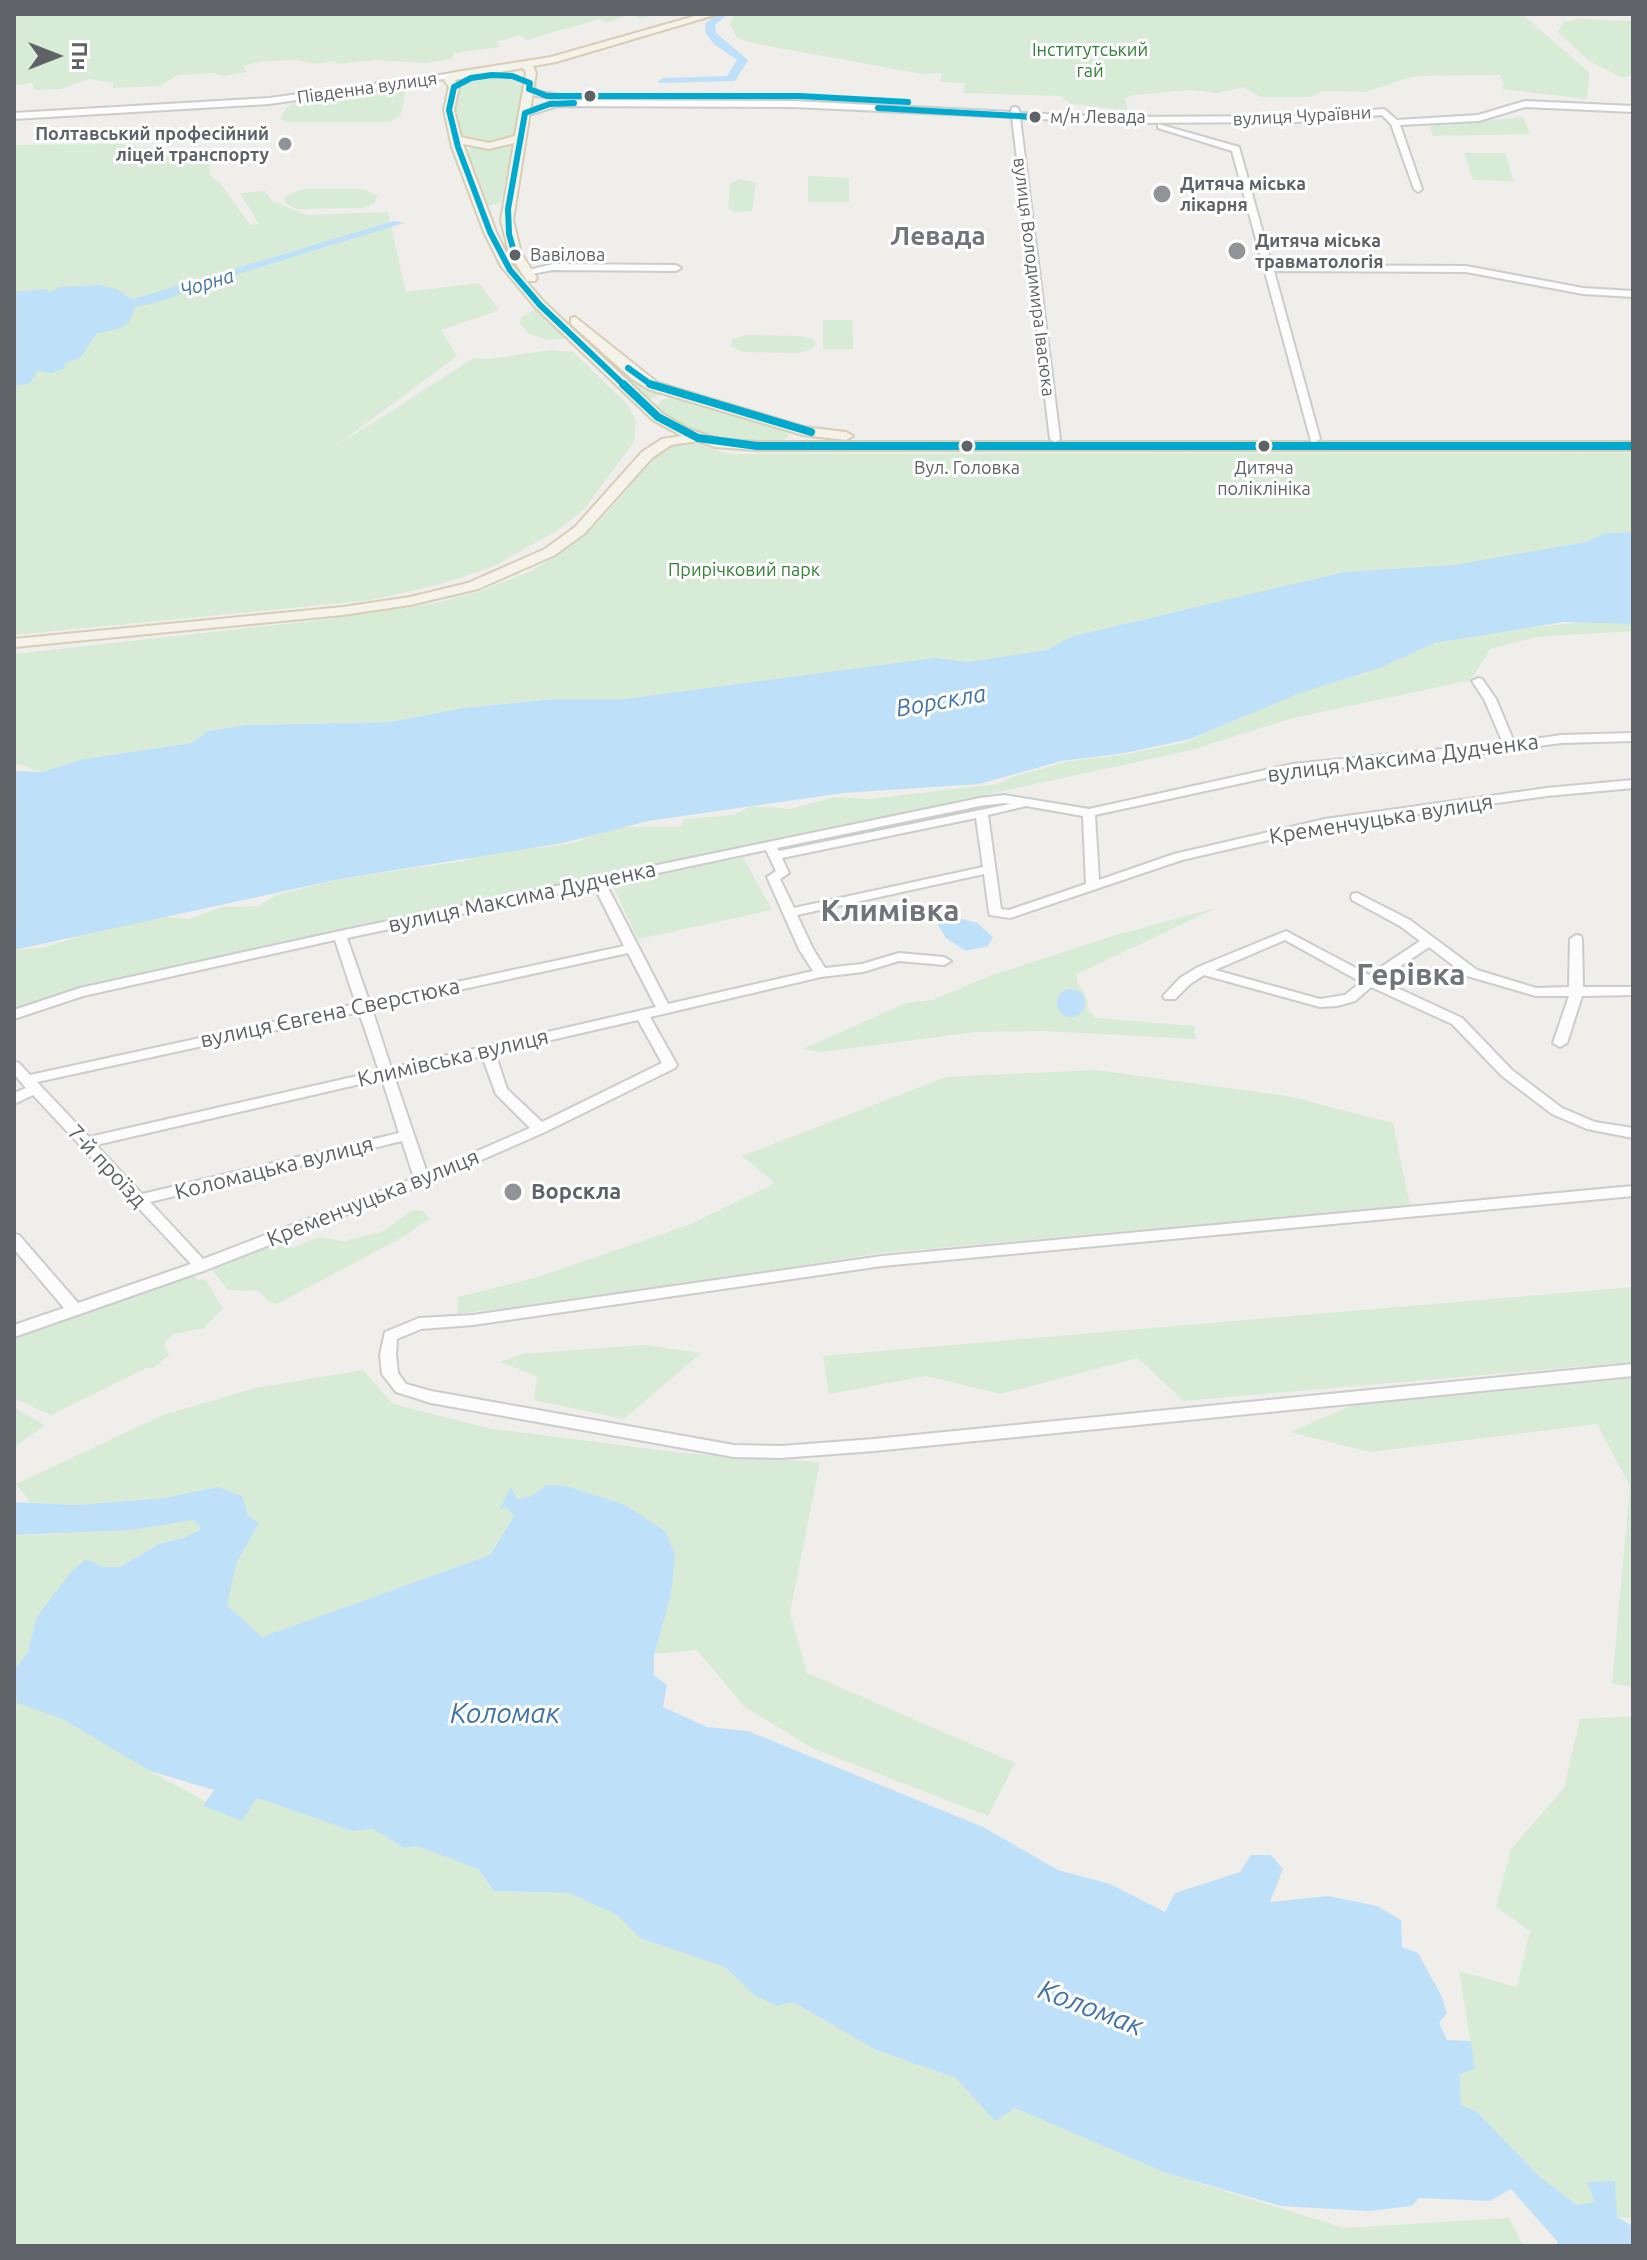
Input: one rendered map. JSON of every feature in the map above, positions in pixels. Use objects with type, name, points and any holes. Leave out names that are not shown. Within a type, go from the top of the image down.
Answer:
[{"type":"main road","name":"Південна вулиця","points":[[454,81],[587,51],[713,14]]},
{"type":"main road","points":[[527,65],[531,73],[507,220],[511,245],[546,303],[637,376],[673,393],[822,434],[917,443],[1613,442],[1633,439]]},
{"type":"main road","points":[[529,86],[512,76],[492,75],[454,81],[449,110],[457,140],[499,252],[650,408],[672,426],[698,438],[735,445],[784,447],[1055,439],[1613,442],[1633,446]]},
{"type":"main road","points":[[457,140],[489,146],[520,138]]},
{"type":"main road","points":[[647,455],[654,432],[650,408],[655,400],[673,393]]},
{"type":"main road","points":[[784,447],[792,435],[787,426]]},
{"type":"main road","points":[[14,643],[343,611],[410,601],[473,586],[528,565],[567,541],[604,506],[647,455],[667,442],[698,438]]},
{"type":"street","name":"Південна вулиця","points":[[14,116],[269,101],[454,81]]},
{"type":"street","name":"вулиця Чураївни","points":[[529,86],[547,96],[1205,120],[1296,119],[1384,112],[1395,123],[1479,118],[1525,104],[1633,109]]},
{"type":"street","name":"вулиця Чураївни","points":[[525,113],[557,103],[663,99]]},
{"type":"street","name":"вулиця Володимира Івасюка","points":[[1014,112],[1055,439]]},
{"type":"street","points":[[1143,117],[1236,149],[1315,439]]},
{"type":"street","points":[[1395,123],[1418,189]]},
{"type":"street","points":[[526,272],[553,267],[676,268]]},
{"type":"street","points":[[1269,268],[1466,269],[1583,291],[1633,294]]},
{"type":"street","points":[[1478,681],[1490,699],[1510,745]]},
{"type":"street","name":"вулиця Максима Дудченка","points":[[772,851],[980,802],[1004,799],[1089,813],[1293,768],[1561,739],[1633,737]]},
{"type":"street","name":"Кременчуцька вулиця","points":[[990,869],[995,912],[1010,914],[1178,857],[1325,823],[1547,792],[1633,784]]},
{"type":"street","name":"вулиця Максима Дудченка","points":[[14,1015],[80,992],[598,881],[1033,803]]},
{"type":"street","points":[[1089,813],[1093,887]]},
{"type":"street","points":[[790,913],[990,869],[982,814]]},
{"type":"street","points":[[772,851],[783,873],[773,877],[806,949],[821,973],[863,968],[899,957],[944,961]]},
{"type":"street","points":[[598,881],[664,1010]]},
{"type":"street","points":[[1357,897],[1430,940],[1472,973],[1536,992],[1576,994],[1633,991]]},
{"type":"street","points":[[340,935],[422,1179]]},
{"type":"street","points":[[1170,996],[1185,981],[1203,970],[1286,935],[1370,981],[1457,1021],[1507,1073],[1557,1111],[1592,1126],[1633,1133]]},
{"type":"street","points":[[1560,1043],[1576,994],[1576,939]]},
{"type":"street","points":[[1203,970],[1320,1003],[1350,998],[1430,940]]},
{"type":"street","name":"вулиця Євгена Сверстюка","points":[[14,1099],[31,1084],[363,1006],[632,948]]},
{"type":"street","name":"Климівська вулиця","points":[[86,1143],[821,973]]},
{"type":"street","name":"Кременчуцька вулиця","points":[[14,1331],[201,1266],[422,1179],[540,1129],[670,1065],[642,1015]]},
{"type":"street","points":[[487,1050],[501,1091],[540,1129]]},
{"type":"street","name":"7-й проїзд","points":[[14,1066],[201,1266]]},
{"type":"street","name":"Коломацька вулиця","points":[[139,1200],[409,1135]]},
{"type":"street","points":[[1633,1191],[882,1261],[473,1320],[419,1324],[390,1336],[388,1355],[390,1374],[401,1388],[431,1397],[734,1451],[781,1452],[1633,1370]]},
{"type":"street","points":[[14,1239],[75,1310]]},
{"type":"green space","points":[[14,14],[631,14],[607,23],[599,19],[527,40],[520,35],[496,42],[500,47],[454,53],[451,59],[425,63],[264,61],[243,66],[247,72],[224,76],[214,73],[178,75],[159,86],[113,88],[113,83],[88,79],[61,89],[34,90],[33,83],[14,85]]},
{"type":"green space","points":[[631,14],[657,14],[641,19]]},
{"type":"green space","name":"Інститутський гай","points":[[734,14],[1522,14],[1589,72],[1587,99],[1501,89],[1504,83],[1500,75],[1414,76],[1366,92],[1322,91],[1310,97],[1260,97],[1244,87],[1217,93],[1190,90],[1133,95],[1125,98],[1128,110],[1114,109],[1071,104],[1061,96],[963,93],[965,83],[940,82],[942,73],[922,74],[752,43],[737,38],[730,24]]},
{"type":"green space","points":[[1579,19],[1633,21],[1633,75],[1623,78],[1589,61],[1558,32],[1563,22]]},
{"type":"green space","points":[[484,77],[506,77],[524,85],[515,135],[492,145],[462,138],[455,118],[454,106],[459,90],[466,83]]},
{"type":"green space","points":[[399,85],[407,87],[400,116],[390,122],[285,122],[280,119],[287,107],[303,99]]},
{"type":"green space","points":[[1523,117],[1530,134],[1433,136],[1429,126]]},
{"type":"green space","points":[[120,144],[209,156],[210,176],[220,183],[250,225],[259,224],[240,193],[265,191],[272,201],[307,215],[388,212],[406,292],[479,283],[499,310],[441,330],[457,356],[333,448],[474,358],[489,359],[551,350],[573,352],[628,405],[636,421],[634,442],[584,509],[558,530],[492,567],[441,584],[372,600],[14,635],[14,145]]},
{"type":"green space","points":[[513,146],[501,203],[486,206],[466,149]]},
{"type":"green space","points":[[1464,153],[1505,153],[1514,181],[1473,180]]},
{"type":"green space","points":[[808,176],[849,178],[849,202],[808,202]]},
{"type":"green space","points":[[740,179],[756,183],[752,211],[734,212],[728,208],[730,183]]},
{"type":"green space","points":[[302,189],[363,189],[377,195],[375,203],[362,208],[296,209],[284,202],[286,196]]},
{"type":"green space","points":[[551,308],[633,379],[663,394],[648,400]]},
{"type":"green space","points":[[536,310],[569,338],[547,340],[528,333],[520,324],[521,317]]},
{"type":"green space","points":[[823,320],[852,320],[853,349],[823,349]]},
{"type":"green space","points":[[747,335],[801,336],[812,339],[816,344],[810,350],[798,353],[743,352],[730,346],[733,339]]},
{"type":"green space","points":[[678,398],[781,428],[789,436],[771,444],[715,440],[698,435],[664,416],[658,408],[664,399]]},
{"type":"green space","name":"Прирічковий парк","points":[[690,442],[729,454],[1633,453],[1633,532],[1606,533],[1586,542],[1480,564],[1249,595],[1070,637],[1047,650],[1015,656],[968,662],[939,659],[624,699],[554,699],[463,708],[390,722],[247,725],[208,731],[191,743],[84,759],[41,772],[14,763],[14,654],[330,619],[435,603],[478,592],[529,572],[565,550],[601,520],[657,453],[669,445]]},
{"type":"green space","points":[[1593,621],[1633,623],[1633,631],[1536,637],[1490,649],[1471,680],[1289,719],[1192,750],[639,870],[108,980],[14,1010],[14,950],[42,948],[96,931],[166,917],[190,919],[221,907],[259,906],[276,895],[340,879],[464,861],[475,855],[570,844],[616,827],[680,827],[685,819],[734,815],[751,806],[791,809],[834,797],[869,799],[998,784],[1069,761],[1122,755],[1186,742],[1299,692],[1367,673],[1434,644],[1494,631]]},
{"type":"green space","name":"Климівка","points":[[743,857],[772,910],[638,939],[612,884]]},
{"type":"green space","points":[[1216,908],[1077,974],[1077,981],[1088,1001],[1087,1009],[1096,1018],[1194,1026],[1196,1039],[1044,1031],[976,1032],[821,1052],[803,1049],[906,1003],[932,1000],[992,975],[1116,935]]},
{"type":"green space","points":[[1095,1070],[1287,1096],[1393,1123],[1410,1206],[881,1253],[617,1294],[457,1314],[458,1297],[538,1277],[691,1224],[775,1183],[742,1156],[946,1077]]},
{"type":"green space","points":[[412,1210],[423,1211],[430,1218],[403,1237],[277,1304],[258,1291],[228,1290],[210,1267],[277,1239],[294,1248],[318,1237],[344,1241],[384,1231]]},
{"type":"green space","points":[[192,1273],[197,1280],[205,1279],[223,1309],[204,1328],[173,1334],[164,1344],[169,1355],[153,1368],[146,1368],[51,1415],[14,1398],[14,1337]]},
{"type":"green space","points":[[1633,1287],[1633,1362],[1184,1401],[1138,1358],[1000,1394],[926,1376],[829,1394],[823,1356]]},
{"type":"green space","points":[[644,1345],[701,1353],[624,1419],[534,1400],[537,1376],[500,1362],[522,1354]]},
{"type":"green space","points":[[363,1370],[393,1404],[487,1428],[682,1453],[820,1462],[790,1613],[807,1673],[1015,1763],[988,1816],[814,1749],[745,1707],[697,1650],[654,1654],[671,1595],[674,1554],[546,1485],[532,1496],[516,1499],[512,1488],[500,1510],[506,1507],[514,1516],[490,1555],[262,1637],[227,1605],[237,1562],[259,1523],[216,1487],[164,1498],[76,1505],[31,1503],[16,1484],[163,1415],[256,1388]]},
{"type":"green space","points":[[1633,1377],[1633,1687],[1612,1683],[1630,1486],[1597,1424],[1370,1452],[1290,1432],[1355,1404]]},
{"type":"green space","points":[[14,1407],[45,1425],[14,1447]]},
{"type":"green space","points":[[192,1520],[199,1524],[200,1530],[159,1544],[120,1567],[103,1567],[51,1600],[36,1618],[28,1652],[14,1670],[14,1535],[55,1534]]},
{"type":"green space","points":[[14,1679],[150,1771],[241,1821],[257,1798],[352,1831],[373,1829],[404,1848],[417,1846],[478,1869],[494,1891],[569,1893],[617,1915],[640,1938],[725,1967],[754,1995],[793,2002],[876,2050],[956,2078],[995,2120],[1015,2108],[1166,2173],[1345,2228],[1509,2218],[1523,2246],[14,2246]]},
{"type":"green space","points":[[1633,1716],[1633,2218],[1617,2217],[1588,2182],[1595,2202],[1577,2205],[1539,2176],[1477,2112],[1461,2105],[1460,2074],[1475,2069],[1459,1971],[1517,1987],[1530,1931],[1496,1907],[1511,1849],[1564,1788],[1580,1719]]},
{"type":"water","points":[[99,285],[116,289],[133,300],[136,304],[130,321],[120,328],[96,334],[81,357],[65,364],[64,369],[51,373],[37,371],[30,383],[14,386],[14,292],[46,289],[49,292],[61,287]]},
{"type":"water","points":[[1633,532],[1633,624],[1563,622],[1435,643],[1380,668],[1300,693],[1190,739],[1125,753],[1062,761],[979,784],[843,793],[648,821],[563,843],[340,879],[14,950],[14,771],[41,772],[84,759],[191,743],[208,731],[247,725],[390,722],[463,708],[554,699],[624,699],[935,658],[968,662],[1047,650],[1070,637],[1344,572],[1454,565],[1586,542],[1605,533]]},
{"type":"water","points":[[951,916],[977,923],[993,937],[988,946],[966,951],[946,938],[938,925],[941,919]]},
{"type":"water","points":[[1071,989],[1081,993],[1085,1003],[1081,1013],[1071,1017],[1061,1013],[1057,1003],[1061,993]]},
{"type":"water","name":"Коломак","points":[[546,1485],[566,1486],[625,1505],[665,1531],[675,1554],[671,1595],[654,1655],[654,1675],[667,1685],[663,1707],[707,1727],[748,1731],[983,1827],[1058,1870],[1110,1884],[1165,1912],[1175,1893],[1240,1872],[1251,1855],[1271,1855],[1283,1869],[1270,1902],[1329,1896],[1377,1906],[1401,1920],[1402,1947],[1418,1953],[1442,1997],[1447,2013],[1439,2023],[1447,2040],[1471,2041],[1475,2069],[1460,2074],[1461,2105],[1477,2112],[1539,2176],[1577,2205],[1595,2202],[1587,2182],[1615,2181],[1617,2217],[1633,2226],[1633,2246],[1558,2246],[1557,2241],[1511,2189],[1490,2201],[1419,2198],[1412,2206],[1368,2211],[1281,2206],[1166,2173],[1015,2108],[995,2121],[956,2078],[876,2050],[793,2002],[777,2006],[754,1995],[725,1967],[640,1938],[617,1915],[569,1893],[494,1891],[478,1869],[417,1846],[404,1848],[373,1829],[352,1831],[257,1798],[242,1821],[203,1806],[214,1790],[150,1771],[63,1719],[17,1703],[14,1670],[28,1652],[36,1618],[71,1572],[86,1559],[103,1567],[120,1567],[159,1544],[200,1530],[199,1524],[192,1520],[132,1530],[14,1535],[14,1502],[76,1505],[164,1498],[217,1487],[242,1496],[248,1515],[259,1523],[237,1562],[227,1605],[262,1637],[490,1555],[514,1516],[506,1507],[499,1510],[511,1487],[517,1499],[532,1496]]},
{"type":"waterway","name":"Чорна","points":[[723,14],[710,24],[711,33],[743,60]]},
{"type":"waterway","name":"Чорна","points":[[663,81],[731,79],[741,62]]},
{"type":"waterway","name":"Чорна","points":[[113,307],[151,300],[237,270],[398,223]]},
{"type":"transit line","points":[[908,102],[800,96],[547,96],[529,89],[530,83],[512,76],[492,75],[471,78],[454,87],[449,110],[458,147],[490,232],[510,270],[540,305],[658,417],[698,438],[757,446],[1633,446]]},
{"type":"transit line","points":[[515,255],[509,234],[508,209],[525,113],[550,104],[574,103]]},
{"type":"transit line","points":[[878,108],[1036,117]]},
{"type":"transit line","points":[[628,368],[653,386],[811,432]]},
{"type":"place","name":"м/н Левада","points":[[1035,117]]},
{"type":"place","name":"Полтавський професійний ліцей транспорту","points":[[285,144]]},
{"type":"place","name":"Дитяча міська лікарня","points":[[1162,194]]},
{"type":"place","name":"Дитяча міська травматологія","points":[[1237,251]]},
{"type":"place","name":"Вавілова","points":[[515,255]]},
{"type":"place","name":"Вул. Головка","points":[[967,446]]},
{"type":"place","name":"Дитяча поліклініка","points":[[1264,446]]},
{"type":"place","name":"Ворскла","points":[[513,1192]]},
{"type":"district","name":"Левада","points":[[938,236]]},
{"type":"district","name":"Климівка","points":[[890,911]]},
{"type":"district","name":"Герівка","points":[[1411,975]]}]
